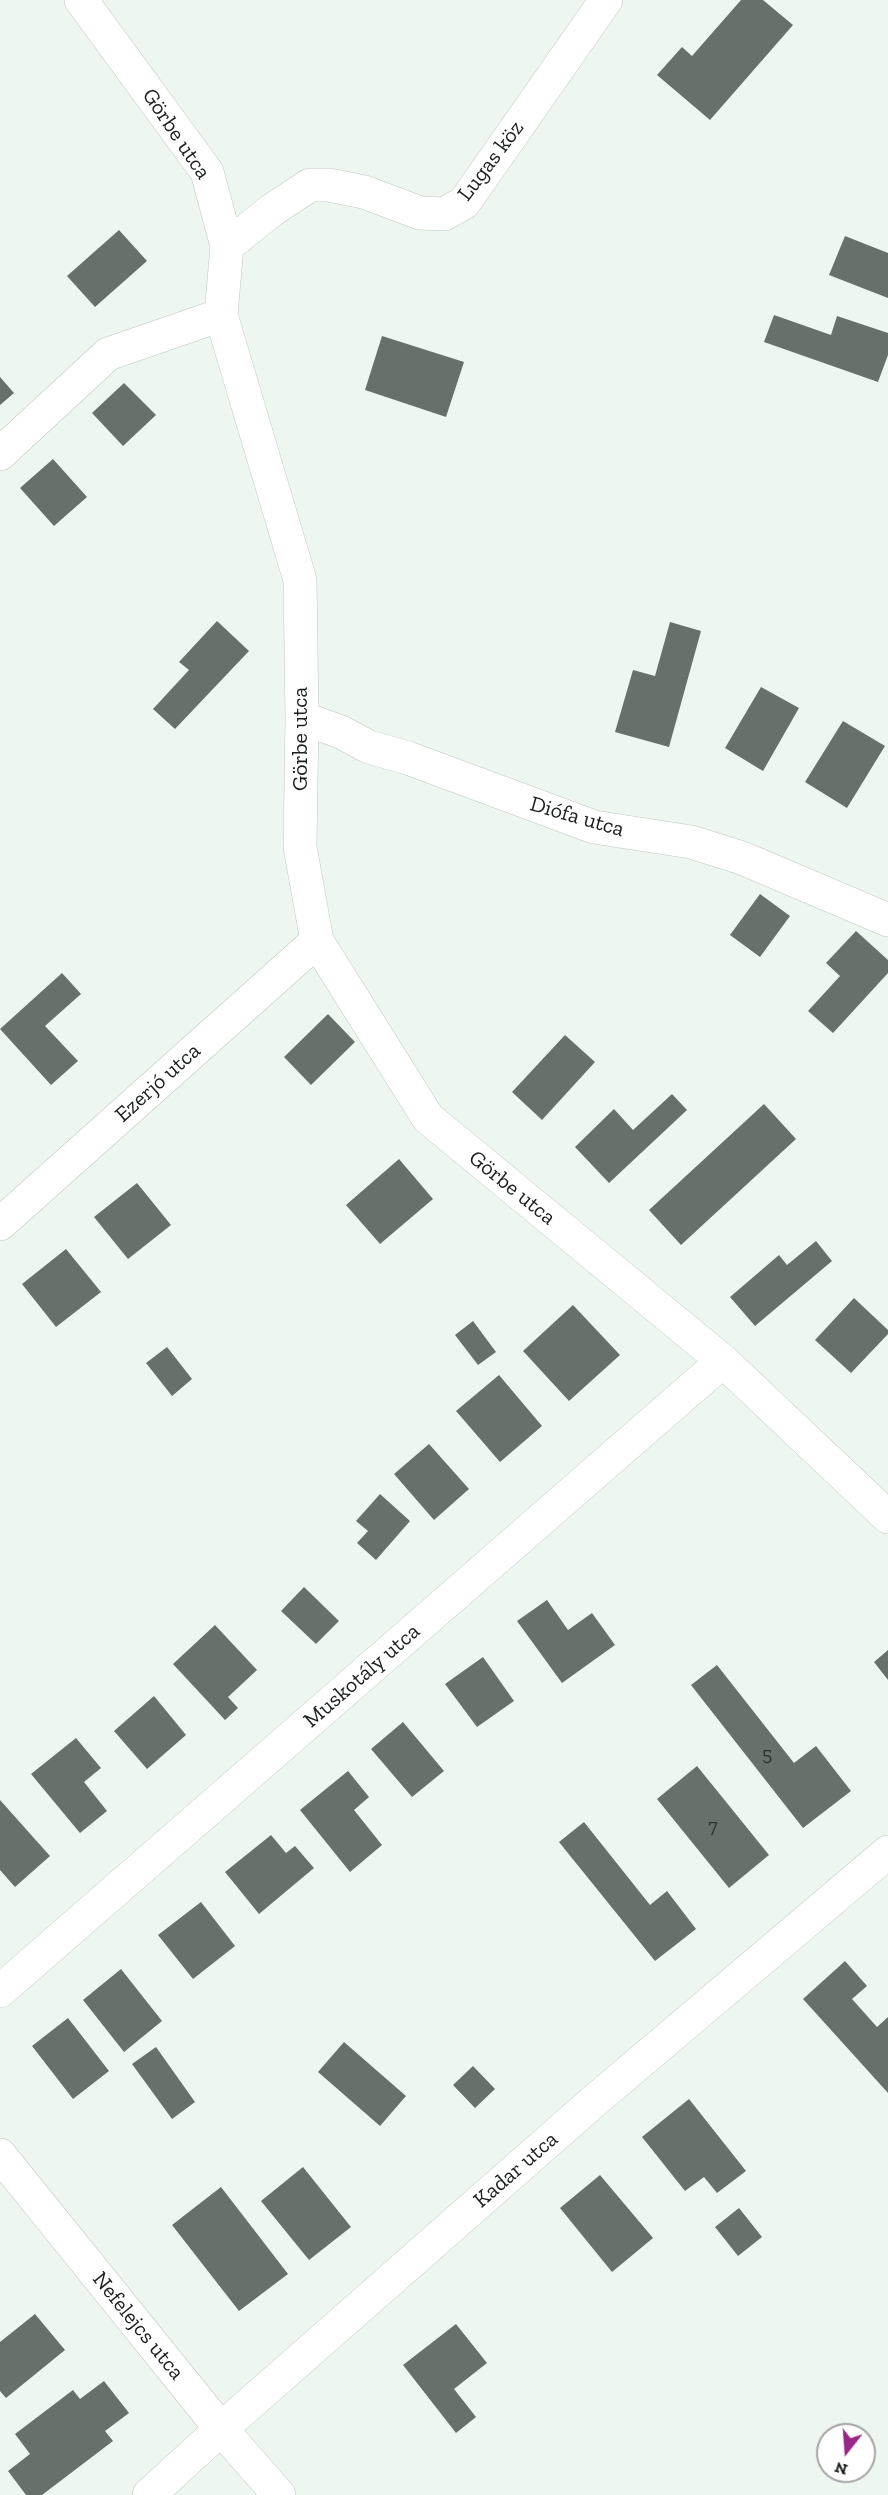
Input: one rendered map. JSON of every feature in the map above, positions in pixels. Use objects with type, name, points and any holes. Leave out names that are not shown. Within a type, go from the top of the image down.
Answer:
[{"type":"street","name":"Görbe utca","points":[[81,0],[207,172],[227,246],[221,315],[300,580],[302,718],[300,847],[317,941],[428,1118],[723,1361],[888,1517]]},
{"type":"street","name":"Lugas köz","points":[[227,246],[290,197],[310,185],[328,185],[364,192],[420,213],[444,214],[464,203],[606,0]]},
{"type":"street","points":[[0,454],[108,354],[221,315]]},
{"type":"street","name":"Diófa utca","points":[[302,718],[341,732],[369,747],[408,758],[594,826],[691,842],[742,858],[888,920]]},
{"type":"street","name":"Ezerjó utca","points":[[0,1224],[317,941]]},
{"type":"street","name":"Muskotály utca","points":[[0,1991],[723,1361]]},
{"type":"street","name":"Kadar utca","points":[[149,2495],[221,2428],[593,2102],[888,1852]]},
{"type":"street","name":"Nefelejcs utca","points":[[0,2155],[221,2428],[279,2495]]},
{"type":"building","points":[[741,0],[763,0],[793,25],[710,120],[657,75],[682,47],[692,56]]},
{"type":"building","points":[[119,230],[147,261],[95,307],[67,276]]},
{"type":"building","points":[[845,236],[888,253],[888,298],[829,275]]},
{"type":"building","points":[[774,315],[831,335],[837,316],[888,333],[888,355],[878,382],[764,342]]},
{"type":"building","points":[[382,336],[464,362],[446,417],[365,390]]},
{"type":"building","points":[[0,377],[14,393],[0,405]]},
{"type":"building","points":[[124,383],[156,415],[123,446],[92,413]]},
{"type":"building","points":[[53,459],[87,497],[54,526],[20,488]]},
{"type":"building","points":[[217,621],[249,651],[175,729],[153,709],[189,670],[179,662]]},
{"type":"building","points":[[670,622],[701,631],[669,747],[615,732],[633,670],[655,676]]},
{"type":"building","points":[[761,687],[799,708],[763,771],[725,748]]},
{"type":"building","points":[[843,721],[885,746],[847,808],[805,782]]},
{"type":"building","points":[[760,894],[790,916],[760,957],[730,935]]},
{"type":"building","points":[[856,931],[888,960],[888,973],[833,1033],[808,1011],[840,976],[826,963]]},
{"type":"building","points":[[62,973],[81,994],[45,1026],[78,1061],[51,1085],[0,1029]]},
{"type":"building","points":[[328,1014],[355,1042],[311,1085],[284,1057]]},
{"type":"building","points":[[565,1035],[595,1062],[542,1120],[512,1092]]},
{"type":"building","points":[[672,1094],[687,1110],[609,1183],[575,1147],[614,1109],[633,1130]]},
{"type":"building","points":[[764,1104],[796,1139],[681,1245],[649,1210]]},
{"type":"building","points":[[399,1159],[433,1199],[380,1244],[346,1205]]},
{"type":"building","points":[[137,1183],[171,1225],[128,1259],[94,1217]]},
{"type":"building","points":[[816,1241],[832,1261],[755,1326],[730,1297],[779,1255],[787,1265]]},
{"type":"building","points":[[66,1249],[101,1292],[56,1327],[22,1284]]},
{"type":"building","points":[[854,1298],[888,1330],[888,1334],[851,1373],[815,1340]]},
{"type":"building","points":[[573,1305],[620,1355],[569,1401],[523,1351]]},
{"type":"building","points":[[473,1321],[496,1352],[478,1365],[455,1335]]},
{"type":"building","points":[[167,1347],[192,1379],[172,1396],[146,1363]]},
{"type":"building","points":[[499,1375],[542,1426],[500,1462],[456,1411]]},
{"type":"building","points":[[429,1444],[469,1489],[434,1520],[394,1474]]},
{"type":"building","points":[[380,1494],[410,1521],[376,1560],[357,1543],[368,1531],[356,1521]]},
{"type":"building","points":[[304,1587],[339,1621],[316,1644],[281,1611]]},
{"type":"building","points":[[547,1600],[568,1630],[592,1613],[615,1645],[562,1683],[517,1621]]},
{"type":"building","points":[[215,1625],[257,1670],[228,1697],[238,1708],[225,1720],[173,1664]]},
{"type":"building","points":[[888,1650],[888,1680],[874,1662]]},
{"type":"building","points":[[483,1657],[514,1701],[477,1727],[445,1684]]},
{"type":"building","points":[[717,1665],[794,1763],[816,1746],[851,1791],[803,1828],[691,1685]]},
{"type":"building","points":[[154,1696],[186,1735],[147,1769],[114,1731]]},
{"type":"building","points":[[403,1722],[444,1771],[412,1797],[371,1749]]},
{"type":"building","points":[[76,1738],[101,1768],[84,1782],[107,1811],[80,1833],[31,1774]]},
{"type":"building","points":[[697,1766],[769,1855],[729,1888],[657,1799]]},
{"type":"building","points":[[348,1771],[369,1797],[354,1810],[382,1845],[350,1872],[300,1810]]},
{"type":"building","points":[[0,1800],[50,1856],[15,1887],[0,1870]]},
{"type":"building","points":[[584,1822],[650,1905],[667,1891],[696,1929],[655,1961],[559,1842]]},
{"type":"building","points":[[271,1835],[286,1853],[295,1846],[314,1868],[259,1914],[225,1872]]},
{"type":"building","points":[[201,1902],[235,1946],[193,1979],[158,1935]]},
{"type":"building","points":[[845,1961],[867,1986],[852,1999],[877,2027],[888,2017],[888,2093],[803,1999]]},
{"type":"building","points":[[121,1969],[162,2021],[124,2052],[83,2000]]},
{"type":"building","points":[[68,2018],[109,2071],[73,2099],[32,2046]]},
{"type":"building","points":[[344,2042],[406,2096],[380,2126],[318,2072]]},
{"type":"building","points":[[156,2047],[195,2102],[172,2119],[132,2064]]},
{"type":"building","points":[[473,2066],[495,2089],[475,2108],[453,2085]]},
{"type":"building","points":[[689,2099],[746,2171],[717,2193],[704,2177],[685,2191],[642,2137]]},
{"type":"building","points":[[303,2167],[351,2227],[309,2260],[261,2201]]},
{"type":"building","points":[[600,2175],[653,2238],[612,2272],[560,2208]]},
{"type":"building","points":[[221,2187],[288,2274],[239,2311],[172,2225]]},
{"type":"building","points":[[739,2208],[762,2237],[738,2256],[715,2227]]},
{"type":"building","points":[[35,2314],[65,2350],[6,2398],[0,2391],[0,2342]]},
{"type":"building","points":[[456,2324],[487,2363],[454,2389],[476,2417],[456,2433],[403,2365]]},
{"type":"building","points":[[104,2381],[129,2413],[105,2431],[113,2441],[42,2495],[26,2495],[8,2471],[30,2454],[15,2434],[73,2390],[80,2399]]}]
